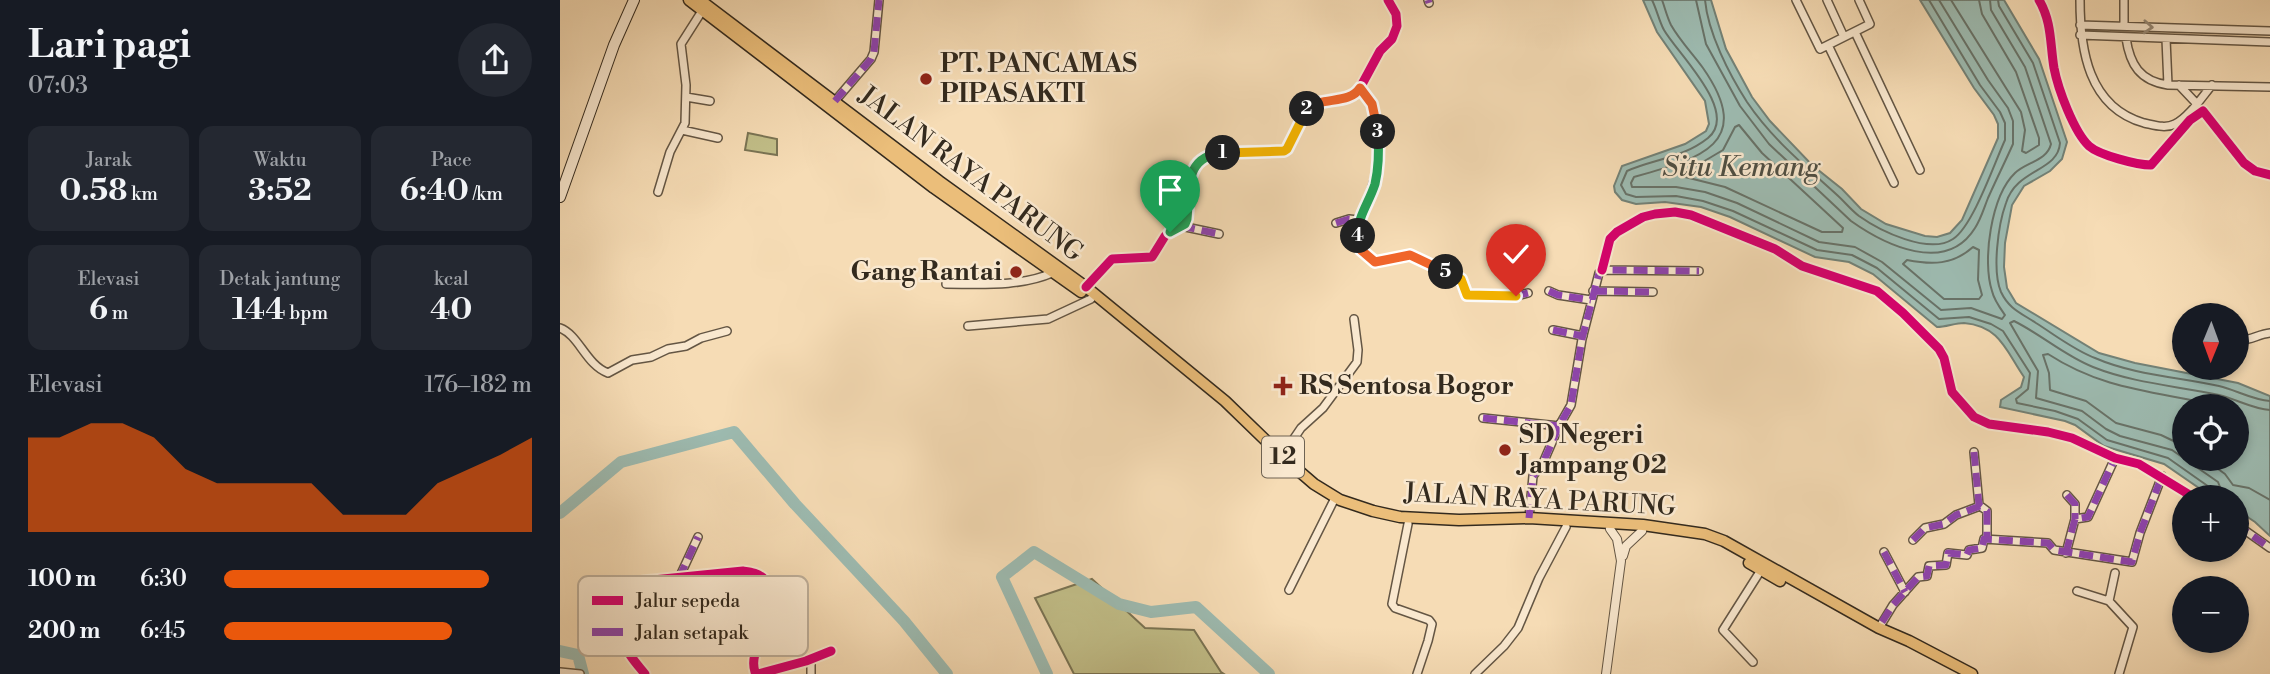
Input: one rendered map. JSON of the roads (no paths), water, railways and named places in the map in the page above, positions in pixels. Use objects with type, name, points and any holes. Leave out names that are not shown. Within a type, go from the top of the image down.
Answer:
[{"type":"highway","name":"JALAN RAYA PARUNG","points":[[689,0],[701,5],[835,101],[939,181],[1086,287],[1225,401],[1244,424],[1311,489],[1334,502],[1372,517],[1408,524],[1528,524],[1642,531],[1702,538],[1845,617],[1960,674]]},
{"type":"highway","name":"JALAN RAYA PARUNG","points":[[701,5],[934,188],[1091,299],[1314,484],[1331,494],[1373,511],[1426,520],[1529,518],[1643,525],[1705,534],[1724,541],[1879,628],[1972,674]]},
{"type":"main road","points":[[560,197],[614,45],[634,0]]},
{"type":"street","points":[[835,101],[874,52],[878,0]]},
{"type":"street","points":[[1086,287],[1112,259],[1152,257],[1165,236],[1181,226],[1187,219],[1193,169],[1199,160],[1218,153],[1284,151],[1308,108],[1319,102],[1352,96],[1360,88],[1380,51],[1392,39],[1397,26],[1396,14],[1388,0]]},
{"type":"street","points":[[1796,0],[1820,49],[1870,24],[1859,0]]},
{"type":"street","points":[[1827,0],[1844,37]]},
{"type":"street","points":[[2039,0],[2050,29],[2053,65],[2063,98],[2082,136],[2092,149],[2151,165],[2190,120],[2203,111],[2244,163],[2255,171],[2270,175]]},
{"type":"street","points":[[2080,0],[2080,35],[2093,82],[2107,100],[2126,116],[2164,127],[2178,122],[2212,85]]},
{"type":"street","points":[[2124,0],[2124,26]]},
{"type":"street","points":[[658,192],[670,152],[685,123],[686,97],[681,44],[701,5]]},
{"type":"street","points":[[2080,25],[2270,31]]},
{"type":"street","points":[[1854,32],[1920,170]]},
{"type":"street","points":[[2080,35],[2270,42]]},
{"type":"street","points":[[2126,38],[2130,59],[2140,75],[2154,83],[2270,87]]},
{"type":"street","points":[[2166,39],[2168,85]]},
{"type":"street","points":[[1828,45],[1894,183]]},
{"type":"street","points":[[2179,85],[2196,103]]},
{"type":"street","points":[[1360,88],[1372,104],[1377,120],[1378,167],[1366,209],[1357,220],[1358,245],[1361,250],[1375,262],[1410,255],[1458,277],[1465,293],[1470,295],[1512,297],[1528,292]]},
{"type":"street","points":[[686,97],[709,101]]},
{"type":"street","points":[[682,130],[718,138]]},
{"type":"street","points":[[1529,518],[1533,476],[1543,463],[1559,426],[1572,405],[1592,295],[1610,239],[1616,232],[1643,218],[1675,212],[1691,215],[1779,251],[1802,266],[1877,291],[1939,349],[1944,358],[1952,392],[1974,417],[1989,424],[2064,435],[2115,458],[2139,464],[2175,485]]},
{"type":"street","points":[[1336,223],[1349,219],[1357,220]]},
{"type":"street","points":[[1181,226],[1219,234]]},
{"type":"street","points":[[1602,270],[1699,271]]},
{"type":"street","points":[[946,284],[1002,284],[1041,278],[1052,273]]},
{"type":"street","points":[[1549,291],[1592,295],[1653,292]]},
{"type":"street","points":[[968,326],[1048,318],[1091,299]]},
{"type":"street","points":[[1282,456],[1301,428],[1323,408],[1357,362],[1354,319]]},
{"type":"street","points":[[560,328],[570,333],[585,354],[606,373],[636,358],[686,346],[701,338],[727,331]]},
{"type":"street","points":[[1553,330],[1583,336]]},
{"type":"street","points":[[2249,339],[2270,333]]},
{"type":"street","points":[[1483,418],[1559,426]]},
{"type":"street","points":[[1974,452],[1980,506],[1987,512],[1987,539]]},
{"type":"street","points":[[2075,519],[2088,517],[2115,458]]},
{"type":"street","points":[[1879,628],[1918,577],[1927,576],[1929,566],[1946,565],[1947,554],[1967,555],[1969,550],[1982,548],[1983,540],[2048,543],[2052,549],[2066,553],[2132,562],[2162,476]]},
{"type":"street","points":[[2066,553],[2075,519],[2075,504],[2067,495]]},
{"type":"street","points":[[1289,590],[1334,502]]},
{"type":"street","points":[[1913,540],[1925,528],[1944,524],[1956,515],[1980,506]]},
{"type":"street","points":[[1408,524],[1392,604],[1395,608],[1429,620],[1432,624],[1429,642],[1416,674]]},
{"type":"street","points":[[1475,674],[1518,628],[1539,578],[1566,527]]},
{"type":"street","points":[[1610,530],[1620,547],[1621,561]]},
{"type":"street","points":[[1606,674],[1621,561],[1626,546],[1642,531]]},
{"type":"street","points":[[2249,533],[2270,548]]},
{"type":"street","points":[[680,576],[698,537]]},
{"type":"street","points":[[1884,552],[1905,592]]},
{"type":"street","points":[[1753,662],[1723,631],[1761,570]]},
{"type":"street","points":[[697,576],[743,571],[760,576]]},
{"type":"street","points":[[2109,601],[2115,573]]},
{"type":"street","points":[[2077,591],[2109,601],[2133,627],[2119,674]]},
{"type":"street","points":[[753,656],[755,672],[758,674],[831,651]]},
{"type":"street","points":[[631,656],[645,674]]},
{"type":"street","points":[[811,659],[811,674]]},
{"type":"street","points":[[560,672],[580,674]]},
{"type":"water","name":"Situ Kemang","points":[[1643,0],[1711,0],[1726,49],[1752,97],[1770,121],[1812,165],[1842,189],[1861,209],[1886,224],[1925,236],[1937,237],[1950,233],[1962,220],[1998,138],[1998,124],[1920,0],[2004,0],[2039,59],[2067,142],[2062,159],[2050,171],[2024,186],[2012,205],[2005,243],[2007,288],[2016,303],[2099,353],[2172,370],[2172,380],[2223,380],[2270,396],[2270,536],[2249,518],[2249,485],[2195,485],[2174,471],[2249,471],[2249,394],[2172,394],[2172,470],[2164,464],[2104,446],[2065,421],[2000,407],[2001,400],[2021,387],[2024,377],[2001,341],[1986,329],[1964,323],[1937,327],[1873,274],[1849,262],[1815,257],[1730,217],[1701,207],[1665,202],[1636,204],[1622,200],[1615,192],[1614,186],[1622,166],[1685,144],[1706,131],[1709,124],[1705,101],[1657,32]]},
{"type":"waterway","points":[[560,513],[621,462],[734,432],[795,504],[904,621],[947,674]]},
{"type":"waterway","points":[[1047,674],[1002,577],[1034,552],[1119,604],[1151,612],[1196,607],[1269,674]]},
{"type":"waterway","points":[[560,651],[578,655]]},
{"type":"waterway","points":[[578,656],[583,674]]},
{"type":"place","name":"PT. PANCAMAS PIPASAKTI","points":[[926,79]]},
{"type":"place","name":"Gang Rantai","points":[[1016,272]]},
{"type":"place","name":"RS Sentosa Bogor","points":[[1283,386]]},
{"type":"place","name":"SD Negeri Jampang 02","points":[[1505,450]]}]
